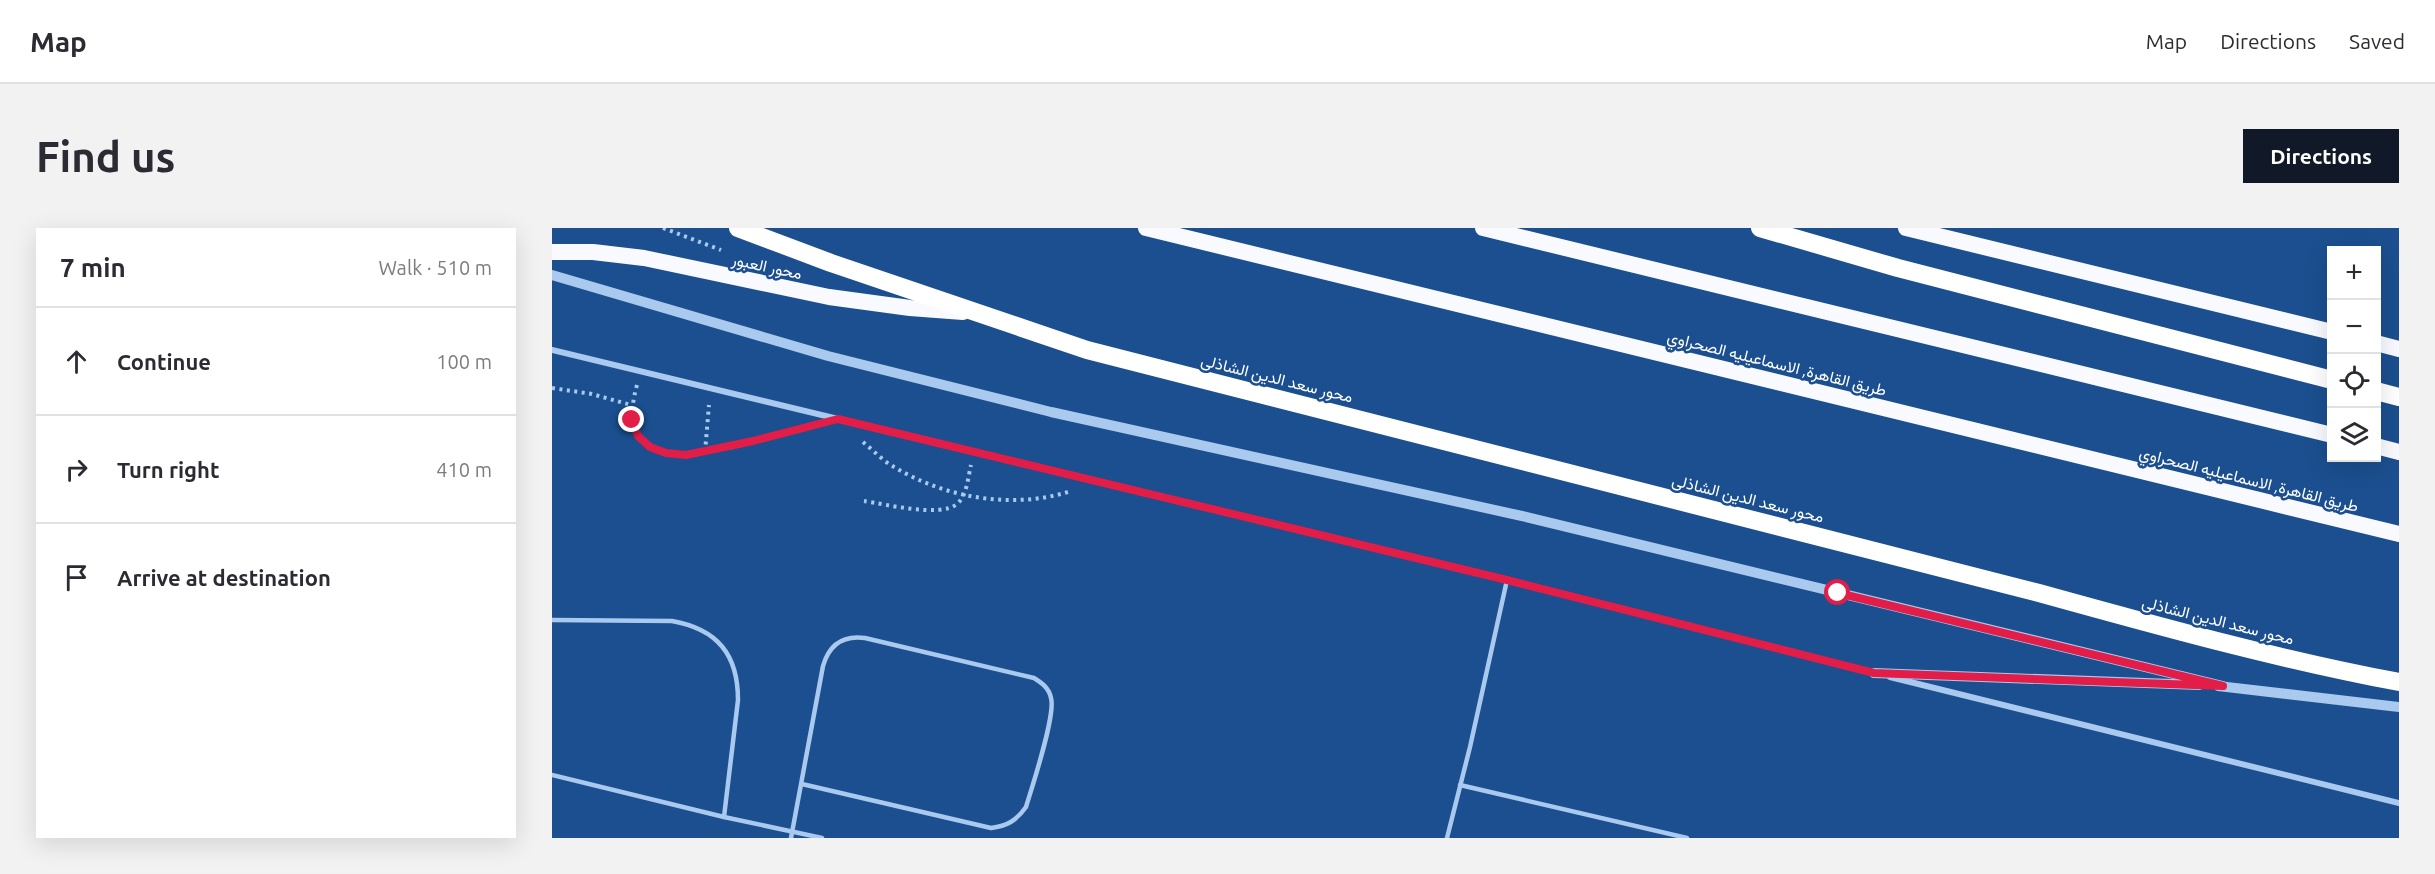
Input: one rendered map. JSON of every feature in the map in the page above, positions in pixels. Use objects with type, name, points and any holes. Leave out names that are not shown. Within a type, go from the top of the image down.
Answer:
[{"type":"highway","name":"محور سعد الدين الشاذلى","points":[[738,228],[975,313],[1087,350],[2004,584],[2182,632],[2322,667],[2399,682]]},
{"type":"highway","name":"طريق القاهرة, الاسماعيليه الصحراوي","points":[[1146,228],[2399,534]]},
{"type":"highway","points":[[1483,228],[2327,434]]},
{"type":"highway","points":[[1760,228],[1910,271],[2327,379]]},
{"type":"highway","points":[[1906,228],[2327,331]]},
{"type":"highway","name":"محور العبور","points":[[552,252],[593,252],[644,258],[829,297],[909,308],[975,313]]},
{"type":"highway","points":[[2381,344],[2399,349]]},
{"type":"highway","points":[[2381,392],[2399,397]]},
{"type":"highway","points":[[2381,447],[2399,452]]},
{"type":"street","points":[[552,275],[828,356],[1051,412],[1522,516],[2223,686]]},
{"type":"street","points":[[552,350],[1507,580],[2399,803]]},
{"type":"street","points":[[1874,673],[2223,686],[2399,707]]},
{"type":"lane","points":[[1447,838],[1507,580]]},
{"type":"lane","points":[[552,620],[672,621],[691,624],[708,633],[723,646],[732,662],[738,681],[738,700],[724,817]]},
{"type":"lane","points":[[791,838],[826,657],[830,649],[846,638],[865,638],[1034,678],[1048,689],[1051,697],[1051,716],[1026,807],[1020,816],[1001,827],[980,826],[802,784]]},
{"type":"lane","points":[[552,776],[822,838]]},
{"type":"lane","points":[[1460,785],[1687,838]]},
{"type":"path","points":[[640,371],[631,405],[632,420],[638,436],[650,447],[666,453],[686,455],[705,452],[838,419],[894,467],[928,484],[964,495],[1010,500],[1056,496],[1100,482]]},
{"type":"path","points":[[552,388],[592,394],[631,405]]},
{"type":"path","points":[[705,452],[711,388]]},
{"type":"path","points":[[864,501],[938,510],[948,509],[957,504],[964,495],[974,453]]},
{"type":"route","points":[[632,420],[638,436],[650,447],[666,453],[686,455],[753,441],[838,419],[1038,469],[1507,580],[1874,673],[2223,686],[1838,593]]}]
